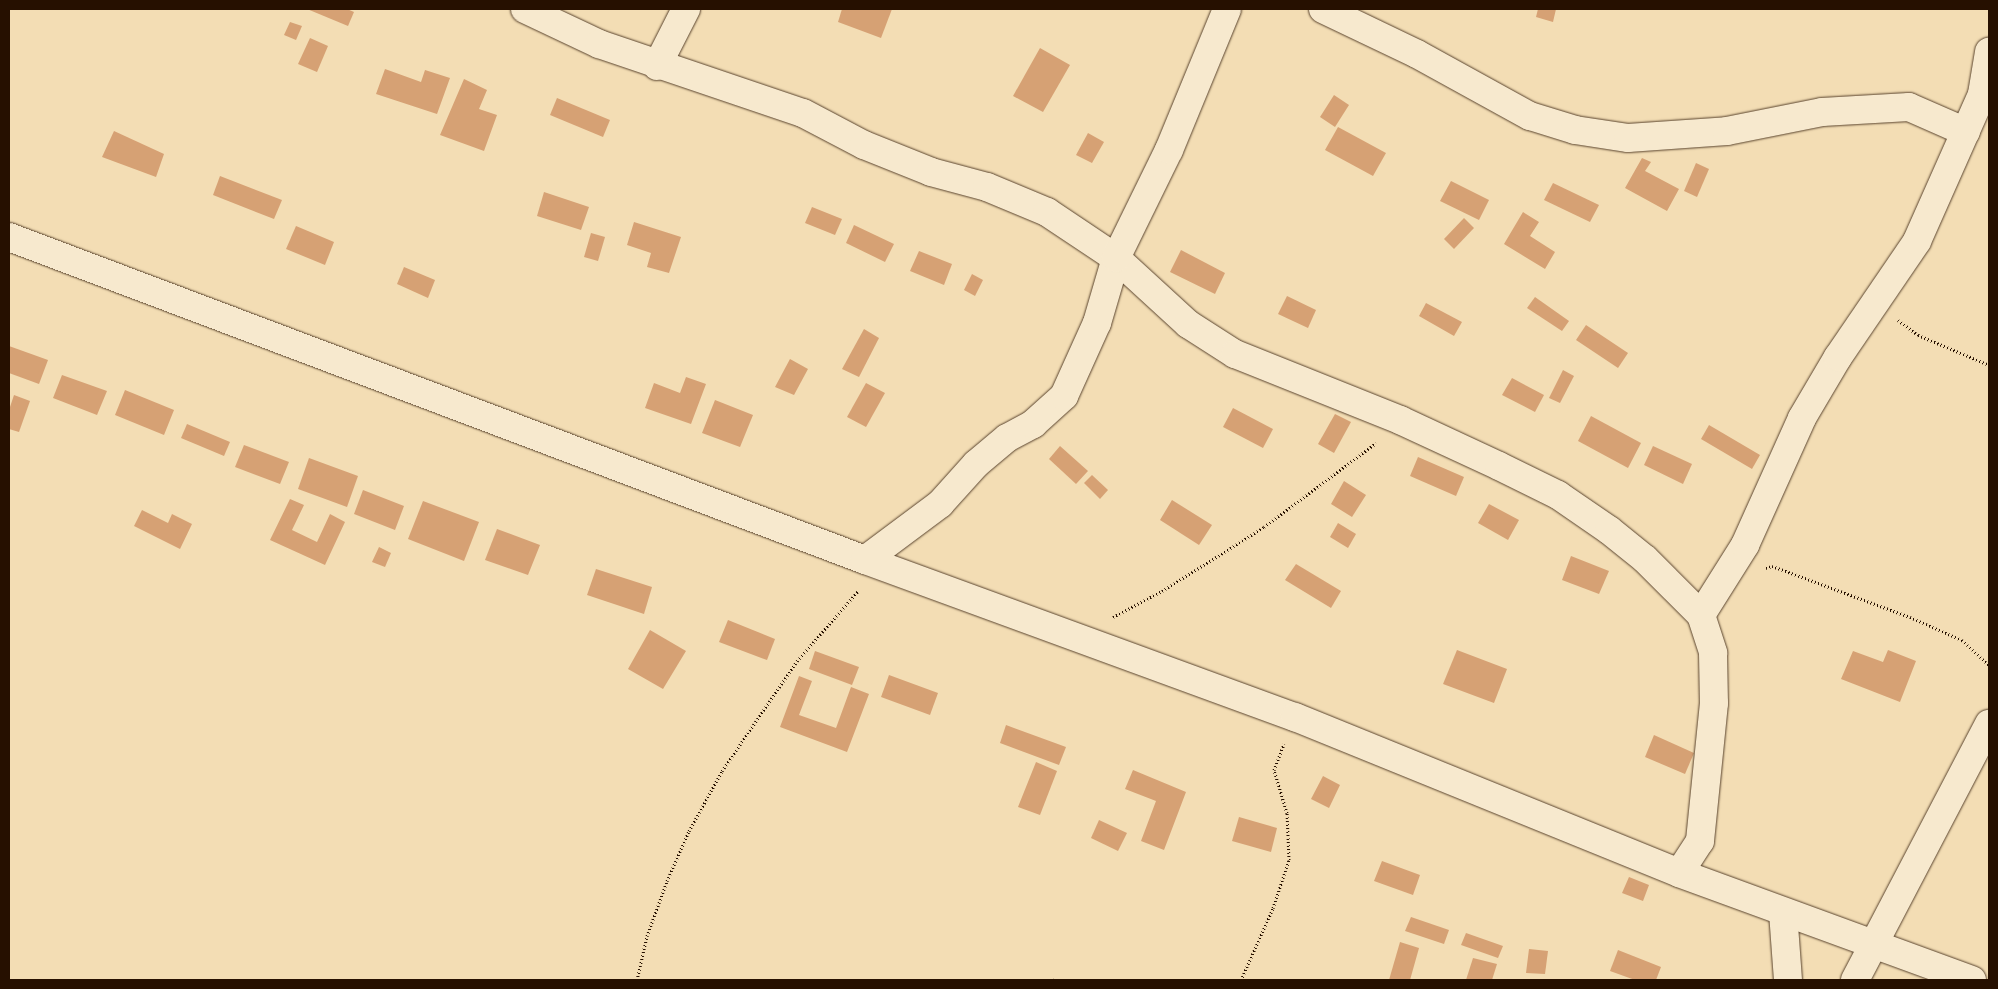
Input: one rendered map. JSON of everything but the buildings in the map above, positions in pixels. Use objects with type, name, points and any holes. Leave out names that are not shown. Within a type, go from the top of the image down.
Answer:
[{"type":"street","points":[[525,9],[599,44],[657,66],[803,113],[864,145],[931,172],[987,187],[1047,212],[1116,258],[1188,324],[1235,354],[1400,420],[1558,495],[1609,530],[1645,559],[1701,614],[1713,654],[1714,703],[1700,841],[1679,874]]},
{"type":"street","points":[[657,66],[686,9]]},
{"type":"street","points":[[865,560],[940,504],[976,464],[1007,438],[1033,424],[1064,396],[1097,323],[1116,258],[1169,150],[1227,9]]},
{"type":"street","points":[[1323,9],[1417,54],[1530,116],[1575,130],[1628,138],[1727,131],[1822,112],[1909,107],[1966,132]]},
{"type":"street","points":[[1701,614],[1746,545],[1802,418],[1838,357],[1917,242],[1982,94],[1989,52]]},
{"type":"street","points":[[9,237],[865,560],[1295,717],[1679,874],[1972,980]]},
{"type":"street","points":[[1855,980],[1876,944],[1989,724]]},
{"type":"street","points":[[1783,912],[1788,980]]},
{"type":"path","points":[[1876,303],[1918,335],[1989,365]]},
{"type":"path","points":[[1069,633],[1122,613],[1218,556],[1347,467],[1400,420]]},
{"type":"path","points":[[637,980],[647,936],[689,831],[722,771],[792,668],[830,620],[858,594],[865,560]]},
{"type":"path","points":[[1727,576],[1772,566],[1781,569],[1910,616],[1962,640],[1989,665]]},
{"type":"path","points":[[1241,980],[1273,908],[1289,860],[1287,813],[1274,770],[1295,717]]}]
